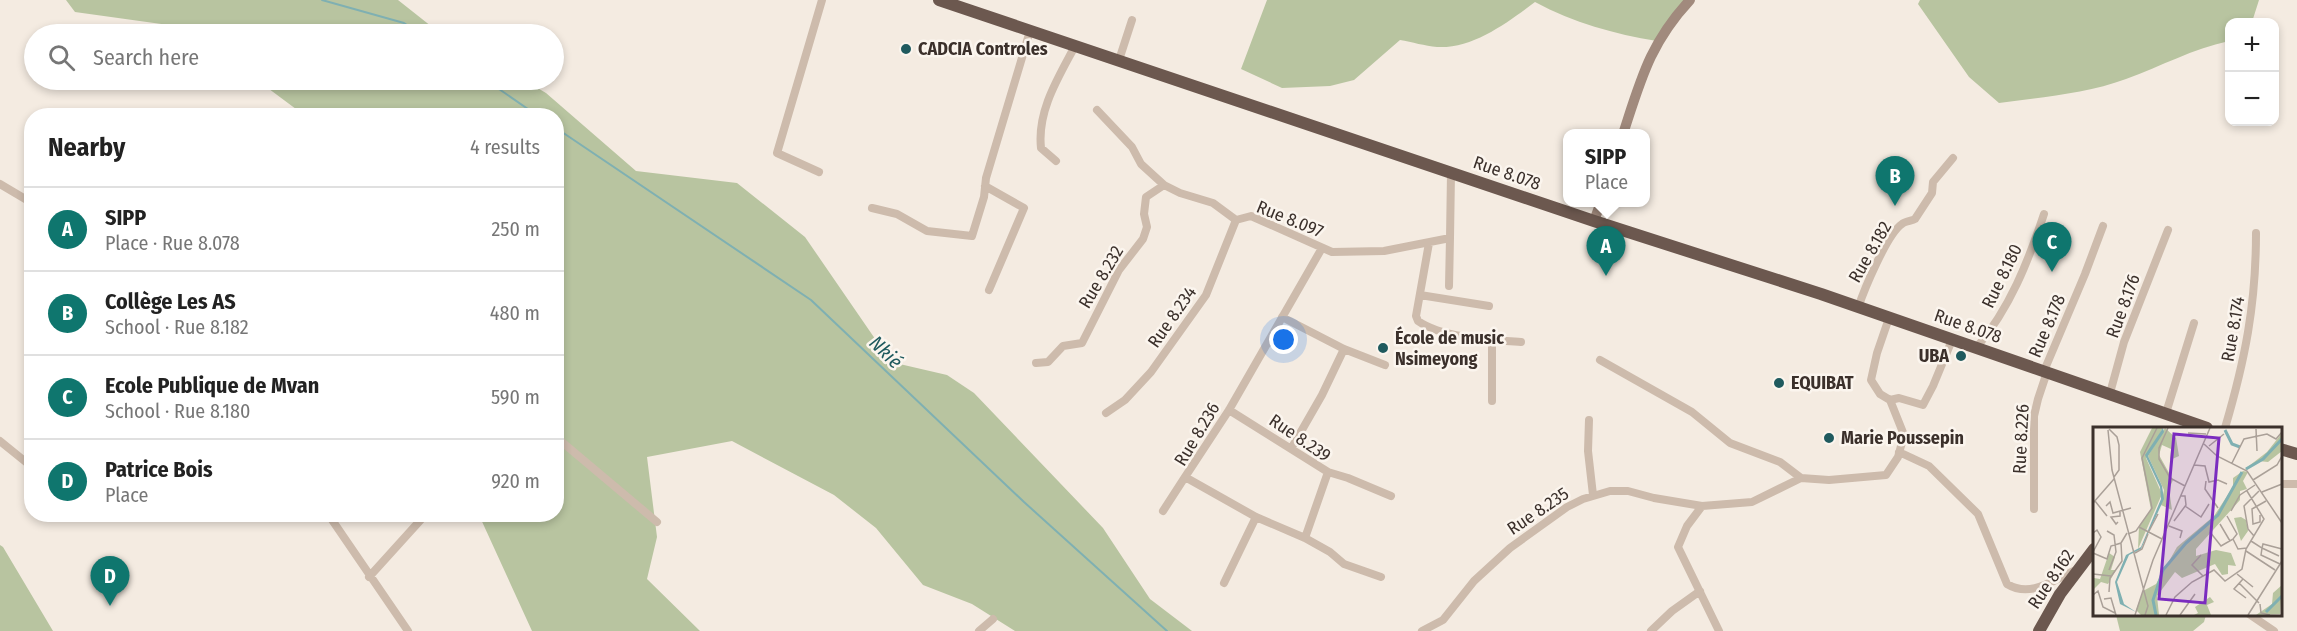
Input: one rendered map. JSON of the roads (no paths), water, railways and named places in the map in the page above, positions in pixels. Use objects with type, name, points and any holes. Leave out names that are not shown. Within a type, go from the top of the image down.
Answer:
[{"type":"highway","name":"Rue 8.078","points":[[939,0],[1594,221],[1977,347],[2166,413],[2199,427]]},
{"type":"highway","points":[[2282,450],[2297,454]]},
{"type":"highway","name":"Rue 8.162","points":[[2039,631],[2060,594],[2086,564]]},
{"type":"main road","points":[[1625,129],[1647,62],[1657,41],[1690,0]]},
{"type":"main road","points":[[1594,221],[1599,207]]},
{"type":"street","points":[[819,171],[777,153],[822,0]]},
{"type":"street","points":[[1119,60],[1132,20]]},
{"type":"street","points":[[872,208],[897,214],[927,231],[972,236],[984,196],[986,178],[1030,31]]},
{"type":"street","points":[[1056,161],[1041,148],[1040,128],[1047,103],[1075,46]]},
{"type":"street","name":"Rue 8.097","points":[[1097,110],[1132,147],[1141,164],[1164,185],[1180,193],[1213,203],[1236,220],[1251,216],[1332,252],[1384,251],[1450,238]]},
{"type":"street","name":"Rue 8.182","points":[[1858,308],[1866,284],[1890,240],[1902,224],[1915,219],[1932,193],[1933,182],[1953,158]]},
{"type":"street","points":[[1449,286],[1451,173]]},
{"type":"street","points":[[0,184],[24,198]]},
{"type":"street","name":"Rue 8.232","points":[[1036,363],[1048,362],[1063,346],[1082,343],[1119,270],[1143,239],[1147,227],[1144,214],[1146,197],[1164,185]]},
{"type":"street","points":[[985,186],[1024,208],[989,290]]},
{"type":"street","name":"Rue 8.180","points":[[1977,347],[2010,300],[2023,273],[2044,214]]},
{"type":"street","name":"Rue 8.234","points":[[1106,413],[1125,400],[1151,372],[1206,295],[1236,220]]},
{"type":"street","name":"Rue 8.178","points":[[2045,371],[2103,226]]},
{"type":"street","name":"Rue 8.176","points":[[2110,393],[2124,342],[2168,230]]},
{"type":"street","name":"Rue 8.174","points":[[2225,427],[2246,348],[2256,277],[2256,233]]},
{"type":"street","points":[[1429,243],[1416,316],[1421,324],[1446,332],[1492,340],[1521,342]]},
{"type":"street","name":"Rue 8.236","points":[[1322,248],[1229,410],[1185,477],[1256,517],[1305,538],[1330,552],[1344,564],[1381,577]]},
{"type":"street","points":[[1420,295],[1489,306]]},
{"type":"street","points":[[1282,317],[1344,349],[1386,365]]},
{"type":"street","points":[[1600,360],[1692,412],[1730,443],[1780,462],[1801,478],[1829,480],[1881,477],[1890,472],[1904,435],[1890,400],[1880,394],[1871,380],[1889,318]]},
{"type":"street","points":[[2166,413],[2194,323]]},
{"type":"street","points":[[1492,340],[1492,401]]},
{"type":"street","points":[[1890,400],[1899,398],[1923,405],[1952,340]]},
{"type":"street","points":[[1291,449],[1322,395],[1344,349]]},
{"type":"street","name":"Rue 8.226","points":[[2034,509],[2034,416],[2045,371]]},
{"type":"street","name":"Rue 8.239","points":[[1229,410],[1328,472],[1305,538]]},
{"type":"street","points":[[1589,420],[1588,451],[1593,495]]},
{"type":"street","points":[[0,441],[24,460]]},
{"type":"street","points":[[564,443],[657,522]]},
{"type":"street","points":[[1899,453],[1929,466],[1978,514],[2007,585],[2014,589],[2030,590],[2086,564]]},
{"type":"street","points":[[1328,472],[1391,495]]},
{"type":"street","points":[[1163,511],[1185,477]]},
{"type":"street","name":"Rue 8.235","points":[[1422,631],[1443,620],[1474,581],[1510,548],[1567,507],[1593,495],[1610,491],[1628,491],[1702,506],[1752,502],[1801,478]]},
{"type":"street","points":[[1702,506],[1687,526],[1678,547],[1719,631]]},
{"type":"street","points":[[1224,583],[1256,517]]},
{"type":"street","points":[[333,522],[408,631]]},
{"type":"street","points":[[369,577],[419,522]]},
{"type":"street","points":[[1651,631],[1672,611],[1700,591]]},
{"type":"street","points":[[2251,616],[2274,631]]},
{"type":"street","points":[[980,631],[993,619]]},
{"type":"waterway","name":"Nkié","points":[[322,0],[405,24]]},
{"type":"waterway","name":"Nkié","points":[[500,90],[526,108]]},
{"type":"waterway","name":"Nkié","points":[[564,133],[811,300],[1024,502],[1167,631]]},
{"type":"place","name":"CADCIA Controles","points":[[906,49]]},
{"type":"place","name":"Collège Les AS","points":[[1895,206]]},
{"type":"place","name":"Ecole Publique de Mvan","points":[[2052,272]]},
{"type":"place","name":"SIPP","points":[[1606,276]]},
{"type":"place","name":"École de music Nsimeyong","points":[[1383,348]]},
{"type":"place","name":"UBA","points":[[1961,356]]},
{"type":"place","name":"EQUIBAT","points":[[1779,383]]},
{"type":"place","name":"Marie Poussepin","points":[[1829,438]]},
{"type":"place","name":"Patrice Bois","points":[[110,606]]}]
